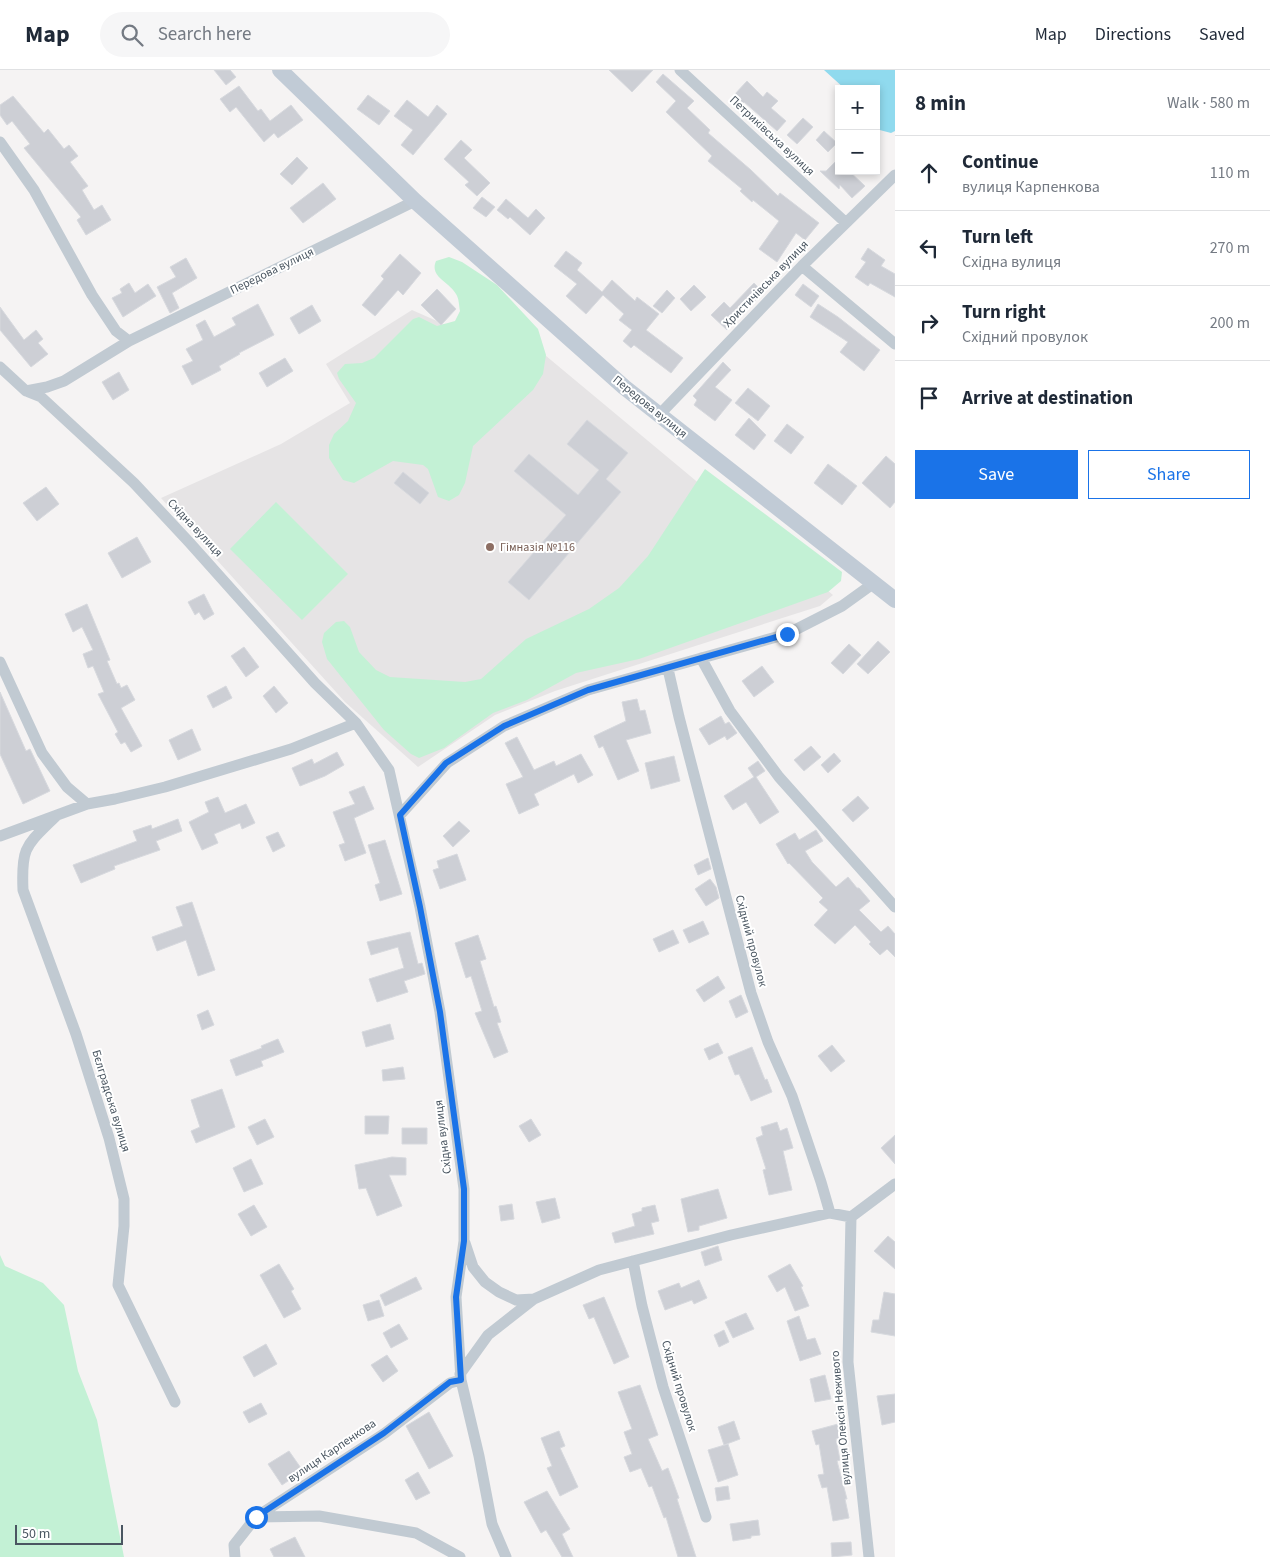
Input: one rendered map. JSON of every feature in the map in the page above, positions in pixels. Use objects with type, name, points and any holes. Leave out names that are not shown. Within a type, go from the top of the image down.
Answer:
[{"type":"street","name":"Передова вулиця","points":[[280,70],[415,201],[624,387],[895,600]]},
{"type":"street","name":"Петриківська вулиця","points":[[680,70],[845,222]]},
{"type":"street","points":[[0,142],[34,190],[92,295],[116,331],[129,341]]},
{"type":"street","name":"Христичівська вулиця","points":[[659,415],[845,222],[895,175]]},
{"type":"street","name":"Передова вулиця","points":[[26,391],[64,381],[129,341],[415,201]]},
{"type":"street","points":[[802,266],[895,344]]},
{"type":"street","name":"Східна вулиця","points":[[0,367],[26,391],[41,397],[134,483],[315,683],[356,723],[389,770],[420,907],[440,1012],[464,1189],[464,1241],[456,1297],[460,1377],[480,1456],[492,1524],[506,1557]]},
{"type":"street","points":[[400,815],[446,763],[504,726],[588,690],[787,634],[842,606],[874,583]]},
{"type":"street","points":[[701,658],[730,711],[779,777],[895,907]]},
{"type":"street","points":[[0,662],[42,753],[67,787],[87,804]]},
{"type":"street","name":"Східний провулок","points":[[668,669],[751,993],[768,1042],[792,1096],[830,1213]]},
{"type":"street","points":[[0,836],[87,804],[115,800],[165,787],[291,748],[356,723]]},
{"type":"street","name":"Бєлградська вулиця","points":[[56,816],[27,846],[22,865],[23,890],[76,1034],[111,1147],[124,1199],[124,1226],[118,1285],[175,1402]]},
{"type":"street","points":[[460,1377],[488,1335],[534,1299],[599,1270],[731,1235],[830,1213],[850,1217],[895,1184]]},
{"type":"street","name":"вулиця Олексія Неживого","points":[[850,1217],[848,1362],[869,1557]]},
{"type":"street","points":[[464,1241],[473,1267],[485,1282],[499,1292],[516,1300],[534,1299]]},
{"type":"street","name":"Східний провулок","points":[[633,1261],[642,1306],[663,1387],[706,1517]]},
{"type":"street","name":"вулиця Карпенкова","points":[[235,1557],[234,1545],[256,1517],[384,1433],[450,1382],[460,1377]]},
{"type":"street","points":[[256,1517],[319,1516],[416,1533],[460,1557]]},
{"type":"shaded area","name":"Гімназія №116","points":[[479,300],[833,595],[820,606],[555,691],[495,715],[418,767],[345,702],[161,498],[281,444],[350,403],[326,364],[412,310],[455,329]]},
{"type":"green space","points":[[449,257],[462,262],[497,285],[538,329],[546,355],[543,374],[533,390],[473,446],[465,483],[459,495],[449,501],[438,497],[428,469],[423,465],[393,461],[354,483],[343,480],[329,458],[329,445],[334,434],[348,421],[356,403],[339,379],[337,373],[345,364],[362,363],[374,358],[413,319],[419,317],[437,326],[455,321],[460,311],[458,298],[435,271],[436,261]]},
{"type":"green space","points":[[705,469],[842,572],[841,581],[828,592],[639,659],[576,673],[527,700],[493,713],[444,748],[419,758],[411,754],[384,730],[327,659],[322,642],[324,633],[336,622],[344,621],[350,627],[359,652],[376,670],[390,677],[465,682],[481,679],[526,639],[589,609],[619,588],[648,556]]},
{"type":"green space","points":[[276,502],[348,574],[302,620],[230,549]]},
{"type":"green space","points":[[0,1255],[5,1266],[43,1283],[64,1305],[78,1371],[97,1420],[124,1557],[0,1557]]},
{"type":"water","points":[[824,70],[895,70],[895,131],[891,133],[880,130],[880,85],[841,85]]},
{"type":"building","points":[[214,70],[230,70],[236,77],[226,85]]},
{"type":"building","points":[[609,70],[653,70],[632,92]]},
{"type":"building","points":[[663,74],[694,101],[687,108],[710,130],[708,133],[778,196],[780,193],[819,223],[805,240],[796,233],[777,262],[759,249],[779,221],[753,200],[752,202],[740,191],[742,189],[708,161],[712,156],[666,112],[676,101],[656,82]]},
{"type":"building","points":[[747,81],[763,97],[767,92],[778,101],[771,108],[786,121],[777,131],[734,95]]},
{"type":"building","points":[[239,86],[258,111],[261,109],[270,121],[291,105],[303,120],[278,138],[274,133],[264,142],[236,107],[230,112],[220,99]]},
{"type":"building","points":[[368,95],[390,111],[379,125],[357,109]]},
{"type":"building","points":[[13,96],[44,133],[48,129],[64,149],[69,145],[78,156],[70,162],[88,186],[82,190],[94,210],[102,205],[111,220],[86,235],[77,220],[81,217],[24,148],[30,144],[12,121],[7,125],[0,115],[0,105]]},
{"type":"building","points":[[407,100],[428,117],[437,105],[447,114],[413,155],[401,145],[413,130],[394,116]]},
{"type":"building","points":[[803,118],[813,127],[797,144],[787,135]]},
{"type":"building","points":[[824,131],[835,141],[835,145],[828,152],[816,140]]},
{"type":"building","points":[[461,140],[472,150],[464,158],[490,183],[477,196],[465,185],[469,182],[444,159]]},
{"type":"building","points":[[297,157],[308,168],[292,185],[280,174]]},
{"type":"building","points":[[835,162],[835,175],[853,175],[865,186],[852,198],[840,185],[839,189],[820,171],[826,171]]},
{"type":"building","points":[[323,183],[336,199],[303,223],[290,208]]},
{"type":"building","points":[[482,197],[495,207],[486,217],[473,208]]},
{"type":"building","points":[[506,199],[528,218],[536,209],[545,218],[530,235],[510,217],[508,219],[497,210]]},
{"type":"building","points":[[868,248],[885,260],[881,266],[895,274],[895,297],[870,283],[868,286],[855,277],[866,262],[861,259]]},
{"type":"building","points":[[566,251],[582,263],[577,270],[602,292],[612,280],[635,301],[637,297],[659,314],[646,330],[683,358],[671,373],[634,345],[631,348],[623,341],[632,330],[619,320],[624,314],[603,295],[586,314],[566,296],[577,284],[554,266]]},
{"type":"building","points":[[400,254],[421,273],[403,295],[398,290],[375,316],[362,305],[384,279],[381,276]]},
{"type":"building","points":[[186,258],[197,278],[172,293],[179,308],[170,313],[157,287],[176,277],[170,267]]},
{"type":"building","points":[[129,283],[135,293],[148,284],[156,296],[123,317],[112,298],[122,293],[120,289]]},
{"type":"building","points":[[754,283],[763,292],[727,330],[711,315],[724,302],[730,308]]},
{"type":"building","points":[[803,284],[819,296],[811,307],[795,295]]},
{"type":"building","points":[[694,285],[706,297],[691,311],[680,299]]},
{"type":"building","points":[[437,289],[456,309],[441,325],[421,305]]},
{"type":"building","points":[[667,290],[675,298],[662,313],[653,306]]},
{"type":"building","points":[[258,304],[274,335],[239,353],[219,366],[221,370],[192,385],[182,366],[193,361],[186,349],[203,340],[196,325],[205,320],[214,337],[236,325],[232,318]]},
{"type":"building","points":[[818,304],[880,350],[864,371],[840,352],[848,342],[810,317]]},
{"type":"building","points":[[312,305],[321,321],[299,334],[290,318]]},
{"type":"building","points":[[0,307],[24,340],[36,330],[43,339],[38,343],[48,354],[31,367],[0,330]]},
{"type":"building","points":[[285,358],[293,371],[267,387],[259,373]]},
{"type":"building","points":[[723,362],[731,370],[715,387],[732,400],[715,421],[694,405],[697,400],[693,396]]},
{"type":"building","points":[[119,372],[129,390],[113,400],[102,382]]},
{"type":"building","points":[[748,388],[770,406],[758,421],[735,403]]},
{"type":"building","points":[[749,418],[766,435],[754,450],[735,435]]},
{"type":"building","points":[[587,420],[628,453],[606,479],[621,492],[529,600],[508,582],[566,515],[514,471],[529,454],[578,495],[599,470],[567,444]]},
{"type":"building","points":[[787,424],[804,437],[791,454],[774,441]]},
{"type":"building","points":[[886,456],[895,464],[895,502],[890,508],[862,483]]},
{"type":"building","points":[[828,464],[857,486],[842,505],[814,483]]},
{"type":"building","points":[[403,472],[429,493],[420,504],[394,483]]},
{"type":"building","points":[[46,487],[59,504],[37,521],[23,503]]},
{"type":"building","points":[[137,537],[151,562],[122,578],[108,553]]},
{"type":"building","points":[[204,594],[214,614],[204,620],[199,612],[195,615],[188,602]]},
{"type":"building","points":[[87,604],[110,660],[107,661],[117,684],[119,683],[121,688],[127,685],[135,700],[121,708],[142,746],[131,752],[125,742],[121,744],[115,734],[118,732],[98,694],[104,692],[93,666],[88,668],[83,654],[93,650],[82,627],[73,632],[65,614]]},
{"type":"building","points":[[878,641],[890,652],[868,674],[857,664]]},
{"type":"building","points":[[849,644],[861,655],[843,674],[831,663]]},
{"type":"building","points":[[244,647],[259,667],[246,677],[231,656]]},
{"type":"building","points":[[762,666],[774,682],[754,697],[742,681]]},
{"type":"building","points":[[226,686],[232,698],[213,708],[207,696]]},
{"type":"building","points":[[274,686],[288,703],[276,713],[263,696]]},
{"type":"building","points":[[0,692],[26,751],[30,749],[50,791],[23,804],[0,754]]},
{"type":"building","points":[[637,699],[640,711],[645,710],[651,733],[626,740],[639,771],[618,780],[603,746],[599,748],[594,736],[626,721],[622,702]]},
{"type":"building","points":[[721,716],[725,724],[729,722],[737,733],[727,740],[725,736],[709,745],[699,729]]},
{"type":"building","points":[[192,729],[201,750],[178,760],[169,740]]},
{"type":"building","points":[[517,737],[534,770],[554,761],[556,766],[581,754],[593,775],[578,783],[574,774],[534,794],[539,805],[519,814],[506,784],[523,777],[505,743]]},
{"type":"building","points":[[811,746],[821,757],[804,771],[794,760]]},
{"type":"building","points":[[337,752],[344,765],[325,776],[300,786],[292,768],[312,759],[314,764]]},
{"type":"building","points":[[834,753],[841,761],[828,773],[821,765]]},
{"type":"building","points":[[674,756],[680,781],[651,789],[645,763]]},
{"type":"building","points":[[758,761],[765,771],[756,777],[779,812],[760,824],[746,802],[733,810],[724,796],[754,777],[748,768]]},
{"type":"building","points":[[364,786],[374,809],[354,818],[366,853],[345,861],[339,845],[345,843],[333,812],[355,804],[349,792]]},
{"type":"building","points":[[858,796],[869,808],[853,822],[842,810]]},
{"type":"building","points":[[218,797],[225,813],[246,804],[255,823],[242,829],[240,823],[214,834],[218,843],[202,850],[189,822],[209,812],[205,802]]},
{"type":"building","points":[[178,819],[182,831],[156,841],[160,850],[114,866],[115,869],[81,883],[73,865],[137,841],[133,831],[151,825],[152,829]]},
{"type":"building","points":[[459,821],[470,831],[453,847],[443,836]]},
{"type":"building","points":[[816,830],[823,841],[805,851],[812,862],[836,887],[848,877],[859,888],[870,901],[859,910],[881,932],[888,926],[895,934],[895,957],[887,949],[880,955],[855,925],[835,944],[814,925],[828,910],[819,902],[823,898],[788,864],[776,844],[795,833],[799,840]]},
{"type":"building","points":[[278,832],[285,846],[273,852],[266,837]]},
{"type":"building","points":[[385,840],[402,894],[380,901],[375,885],[380,883],[368,845]]},
{"type":"building","points":[[457,854],[466,880],[440,889],[433,870],[439,868],[437,861]]},
{"type":"building","points":[[708,858],[711,869],[698,875],[694,865]]},
{"type":"building","points":[[710,879],[716,887],[719,898],[706,906],[695,889]]},
{"type":"building","points":[[192,902],[215,970],[198,976],[186,940],[157,951],[152,937],[183,926],[176,907]]},
{"type":"building","points":[[703,921],[709,934],[689,943],[683,930]]},
{"type":"building","points":[[673,930],[679,943],[659,952],[653,939]]},
{"type":"building","points":[[410,932],[418,964],[422,963],[425,974],[404,981],[408,992],[377,1002],[369,979],[404,968],[398,947],[371,955],[367,942]]},
{"type":"building","points":[[478,935],[486,959],[480,961],[494,1007],[496,1006],[501,1022],[497,1023],[508,1052],[494,1058],[475,1013],[482,1011],[471,976],[466,978],[455,943]]},
{"type":"building","points":[[718,976],[725,988],[704,1002],[696,990]]},
{"type":"building","points":[[741,995],[748,1012],[736,1018],[729,1001]]},
{"type":"building","points":[[208,1010],[214,1025],[202,1030],[197,1015]]},
{"type":"building","points":[[390,1024],[394,1039],[366,1047],[362,1032]]},
{"type":"building","points":[[278,1039],[284,1052],[261,1061],[263,1066],[236,1076],[230,1060],[262,1048],[261,1046]]},
{"type":"building","points":[[718,1043],[723,1053],[709,1060],[704,1049]]},
{"type":"building","points":[[832,1045],[845,1061],[831,1072],[818,1056]]},
{"type":"building","points":[[752,1047],[765,1080],[767,1079],[772,1092],[751,1101],[739,1074],[735,1075],[728,1057]]},
{"type":"building","points":[[403,1067],[405,1079],[383,1081],[382,1070]]},
{"type":"building","points":[[222,1089],[235,1127],[196,1143],[191,1131],[200,1127],[191,1100]]},
{"type":"building","points":[[365,1116],[389,1116],[388,1134],[365,1134]]},
{"type":"building","points":[[265,1119],[274,1137],[257,1145],[248,1127]]},
{"type":"building","points":[[531,1119],[541,1135],[529,1142],[519,1126]]},
{"type":"building","points":[[777,1122],[780,1131],[787,1128],[793,1148],[783,1151],[792,1190],[769,1195],[763,1170],[766,1169],[756,1138],[763,1135],[761,1127]]},
{"type":"building","points":[[402,1128],[427,1128],[427,1144],[402,1144]]},
{"type":"building","points":[[895,1135],[895,1164],[881,1148]]},
{"type":"building","points":[[392,1157],[406,1158],[406,1175],[389,1175],[402,1206],[377,1216],[366,1188],[359,1189],[355,1165]]},
{"type":"building","points":[[251,1159],[263,1184],[244,1192],[233,1168]]},
{"type":"building","points":[[718,1189],[727,1218],[699,1226],[699,1230],[688,1232],[681,1199]]},
{"type":"building","points":[[555,1198],[560,1218],[542,1223],[536,1202]]},
{"type":"building","points":[[512,1204],[514,1219],[501,1221],[499,1206]]},
{"type":"building","points":[[254,1205],[267,1227],[251,1236],[238,1214]]},
{"type":"building","points":[[655,1205],[659,1221],[651,1223],[654,1234],[615,1243],[612,1233],[635,1226],[632,1214],[642,1211],[642,1208]]},
{"type":"building","points":[[888,1236],[895,1242],[895,1269],[874,1251]]},
{"type":"building","points":[[718,1246],[722,1260],[705,1266],[701,1252]]},
{"type":"building","points":[[279,1264],[294,1289],[291,1291],[301,1309],[284,1318],[260,1275]]},
{"type":"building","points":[[790,1264],[803,1286],[801,1287],[809,1306],[795,1311],[785,1287],[777,1292],[768,1276]]},
{"type":"building","points":[[416,1277],[422,1289],[385,1306],[380,1295]]},
{"type":"building","points":[[699,1280],[707,1298],[694,1304],[692,1300],[665,1310],[658,1291],[679,1283],[681,1288]]},
{"type":"building","points":[[884,1292],[895,1294],[895,1336],[871,1332],[873,1320],[879,1320]]},
{"type":"building","points":[[604,1297],[629,1357],[614,1364],[594,1317],[589,1319],[583,1305]]},
{"type":"building","points":[[379,1300],[384,1316],[368,1321],[363,1305]]},
{"type":"building","points":[[746,1313],[754,1329],[733,1338],[725,1322]]},
{"type":"building","points":[[799,1316],[807,1340],[815,1338],[821,1354],[800,1361],[787,1321]]},
{"type":"building","points":[[399,1324],[408,1339],[391,1348],[383,1333]]},
{"type":"building","points":[[724,1330],[729,1342],[719,1347],[714,1335]]},
{"type":"building","points":[[266,1344],[277,1364],[254,1377],[243,1357]]},
{"type":"building","points":[[387,1355],[398,1371],[383,1382],[371,1365]]},
{"type":"building","points":[[825,1375],[831,1399],[815,1402],[810,1379]]},
{"type":"building","points":[[640,1385],[658,1435],[648,1439],[662,1471],[668,1468],[696,1557],[678,1557],[666,1517],[664,1518],[652,1486],[649,1487],[641,1468],[630,1472],[624,1457],[632,1454],[624,1432],[632,1429],[618,1392]]},
{"type":"building","points":[[895,1394],[895,1422],[882,1425],[877,1396]]},
{"type":"building","points":[[261,1403],[267,1414],[249,1423],[243,1412]]},
{"type":"building","points":[[429,1412],[453,1456],[429,1469],[406,1426]]},
{"type":"building","points":[[734,1421],[740,1439],[724,1445],[718,1427]]},
{"type":"building","points":[[838,1424],[841,1438],[836,1439],[840,1460],[837,1461],[847,1499],[845,1499],[849,1518],[833,1521],[827,1487],[822,1488],[818,1475],[824,1474],[819,1444],[816,1445],[812,1431]]},
{"type":"building","points":[[559,1431],[565,1446],[560,1448],[578,1487],[560,1496],[547,1468],[552,1466],[541,1438]]},
{"type":"building","points":[[728,1444],[738,1475],[718,1482],[708,1450]]},
{"type":"building","points":[[289,1451],[303,1471],[282,1485],[268,1464]]},
{"type":"building","points":[[418,1472],[430,1493],[416,1500],[405,1480]]},
{"type":"building","points":[[728,1486],[730,1499],[717,1501],[715,1488]]},
{"type":"building","points":[[547,1491],[570,1529],[562,1534],[573,1557],[562,1557],[546,1530],[541,1533],[524,1502]]},
{"type":"building","points":[[758,1520],[760,1535],[733,1541],[730,1524]]},
{"type":"building","points":[[295,1537],[305,1557],[274,1557],[270,1549]]},
{"type":"building","points":[[851,1542],[852,1555],[832,1557],[831,1543]]},
{"type":"place","name":"Гімназія №116","points":[[490,547]]},
{"type":"route","points":[[256,1517],[384,1433],[450,1382],[461,1380],[456,1297],[464,1241],[464,1189],[440,1012],[400,815],[446,763],[504,726],[588,690],[787,634]]}]
